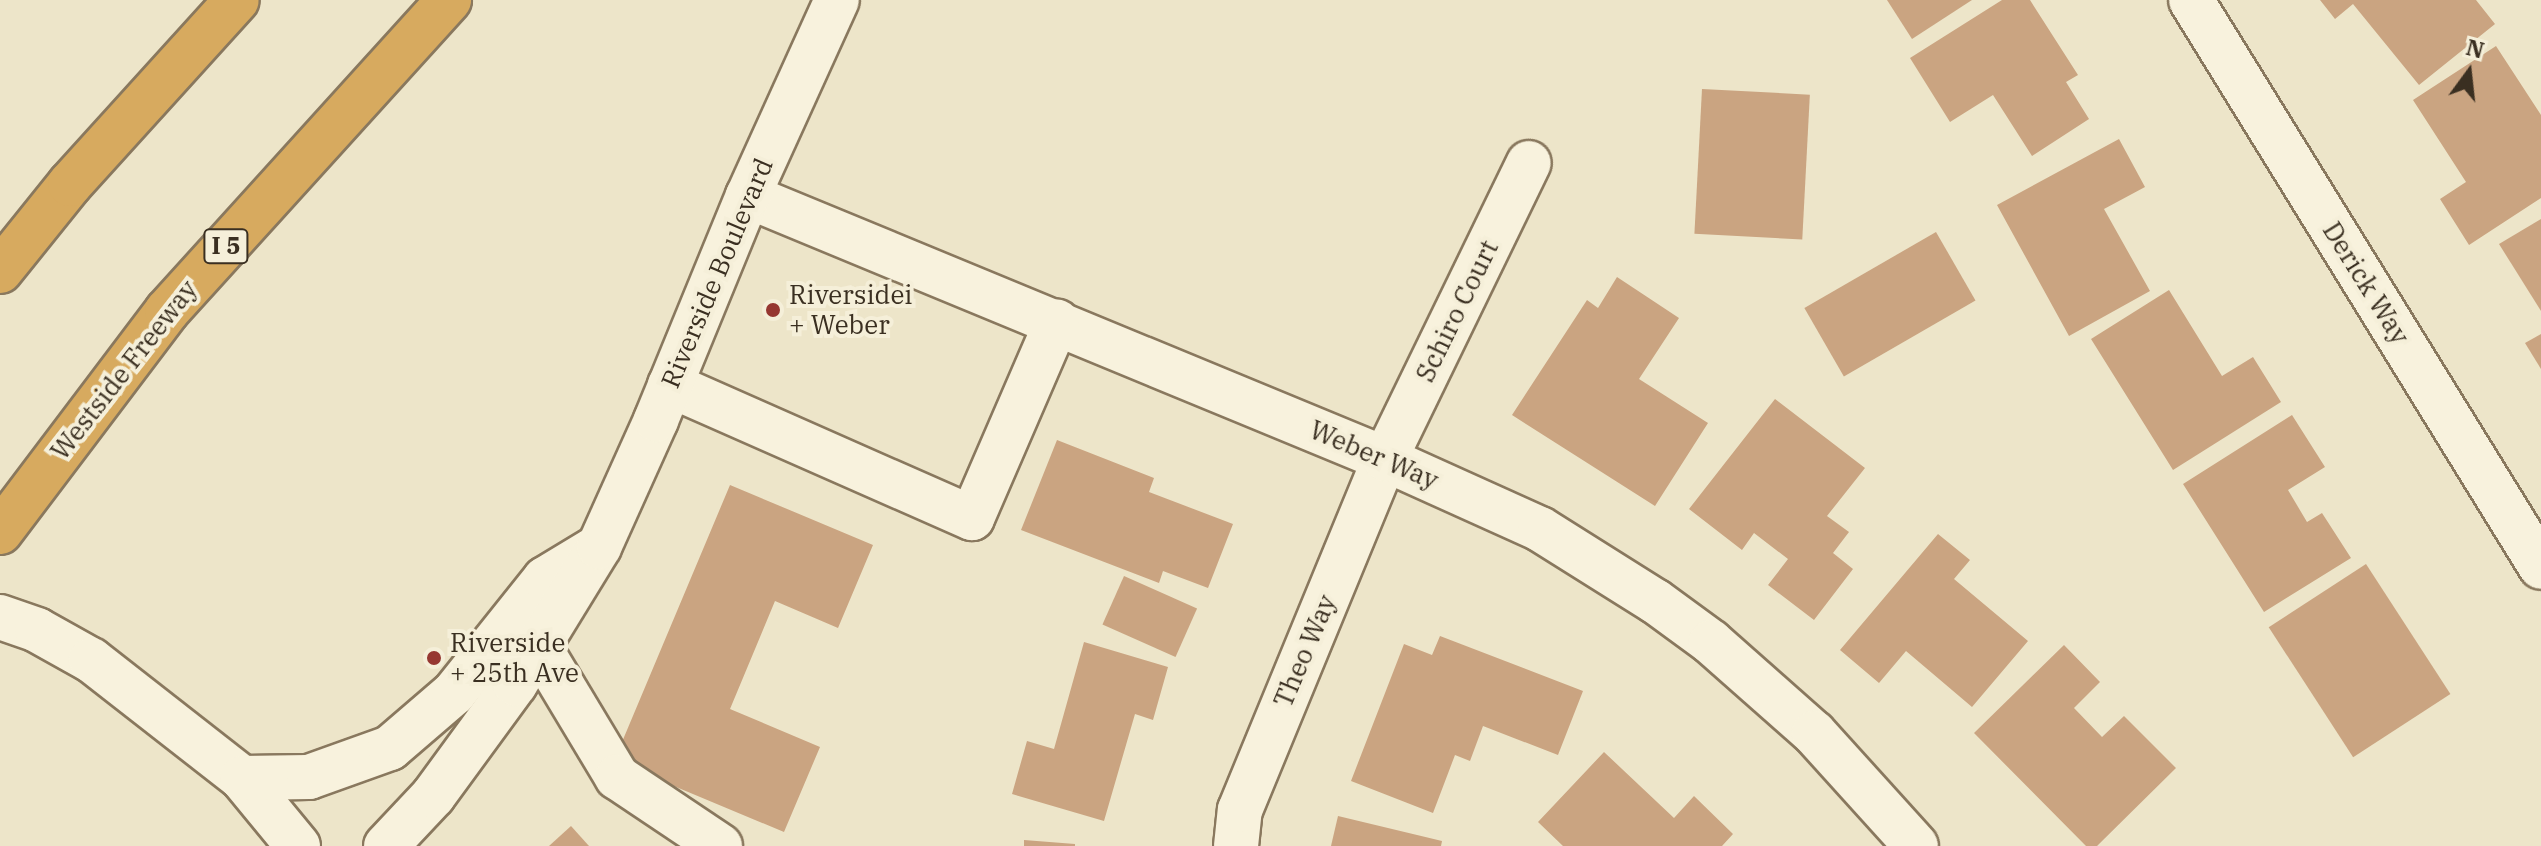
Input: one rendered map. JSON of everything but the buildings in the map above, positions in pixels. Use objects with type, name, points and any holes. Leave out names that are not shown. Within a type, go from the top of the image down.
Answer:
[{"type":"highway","points":[[0,271],[70,184],[237,0]]},
{"type":"highway","name":"Westside Freeway","points":[[9,519],[167,311],[449,0]]},
{"type":"street","name":"Riverside Boulevard","points":[[386,846],[433,796],[539,647],[599,547],[748,196],[837,0]]},
{"type":"street","name":"Derick Way","points":[[2191,0],[2541,567]]},
{"type":"street","name":"Schiro Court","points":[[1385,459],[1529,163]]},
{"type":"street","name":"Weber Way","points":[[748,196],[1385,459],[1540,529],[1655,601],[1711,642],[1814,733],[1916,846]]},
{"type":"street","points":[[670,385],[972,518],[1057,322]]},
{"type":"street","name":"Theo Way","points":[[1236,846],[1240,810],[1385,459]]},
{"type":"street","points":[[242,778],[309,777],[390,748],[454,693],[545,579],[599,547]]},
{"type":"street","points":[[0,617],[37,630],[91,660],[242,778],[298,846]]},
{"type":"street","points":[[539,647],[617,777],[720,846]]},
{"type":"place","name":"Riversidei + Weber","points":[[773,310]]},
{"type":"place","name":"Riverside + 25th Ave","points":[[434,658]]}]
